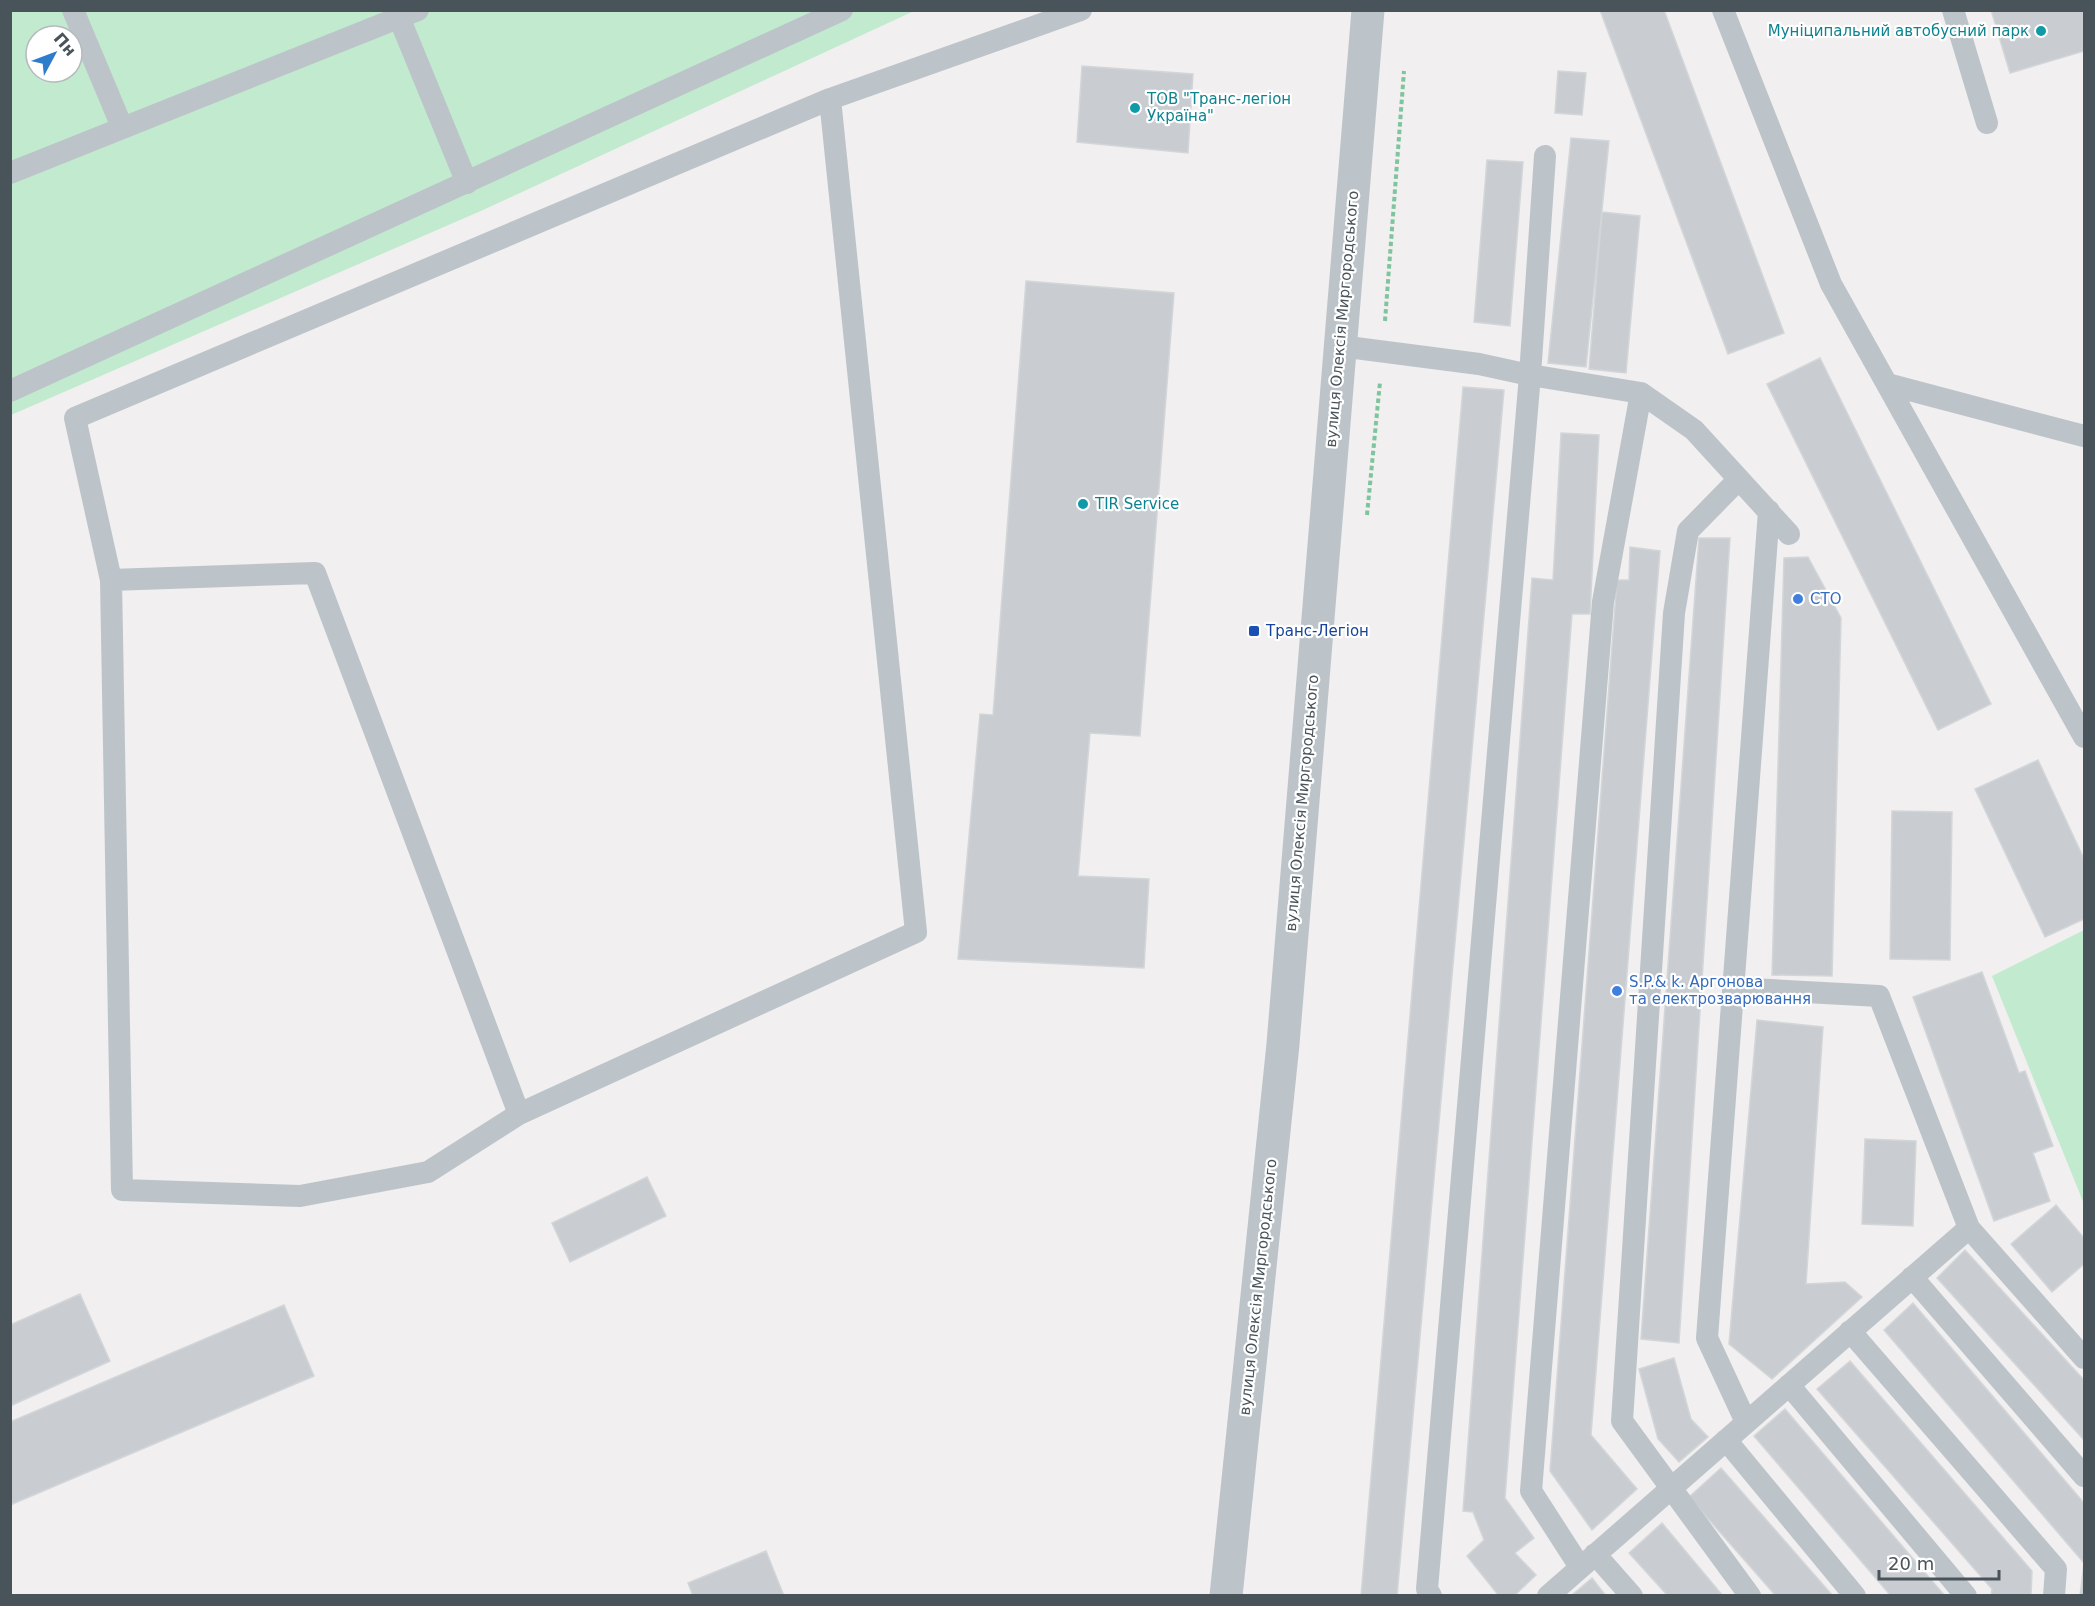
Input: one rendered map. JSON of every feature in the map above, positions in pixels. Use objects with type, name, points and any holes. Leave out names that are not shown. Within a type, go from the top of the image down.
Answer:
[{"type":"street","name":"вулиця Олексія Миргородського","points":[[1226,1596],[1282,1044],[1368,10]]},
{"type":"lane","points":[[74,10],[122,127]]},
{"type":"lane","points":[[10,391],[842,10]]},
{"type":"lane","points":[[830,99],[916,932],[519,1114],[428,1172],[300,1196],[122,1190],[111,580],[75,418],[830,99],[1081,10]]},
{"type":"lane","points":[[1723,10],[1831,284],[2085,737]]},
{"type":"lane","points":[[1953,10],[1987,123]]},
{"type":"lane","points":[[10,173],[405,13],[467,183]]},
{"type":"lane","points":[[1431,1596],[1427,1589],[1530,375],[1545,156]]},
{"type":"lane","points":[[1340,345],[1479,364],[1530,375],[1641,393],[1694,430],[1789,534]]},
{"type":"lane","points":[[1887,384],[2085,436]]},
{"type":"lane","points":[[1632,1596],[1588,1560],[1531,1491],[1603,602],[1641,393]]},
{"type":"lane","points":[[1739,479],[1688,531],[1674,613],[1622,1421],[1750,1596]]},
{"type":"lane","points":[[1746,1422],[1707,1338],[1768,511]]},
{"type":"lane","points":[[111,580],[315,573],[519,1114]]},
{"type":"lane","points":[[1733,988],[1879,996],[1969,1228],[2085,1358]]},
{"type":"lane","points":[[1548,1596],[1969,1228]]},
{"type":"lane","points":[[1912,1277],[2085,1476]]},
{"type":"lane","points":[[1850,1331],[2056,1569],[2054,1596]]},
{"type":"lane","points":[[1789,1385],[1966,1596]]},
{"type":"lane","points":[[1726,1440],[1856,1596]]},
{"type":"green space","points":[[11,11],[914,11],[483,210],[11,415]]},
{"type":"green space","points":[[2084,930],[2084,1204],[1992,976]]},
{"type":"building","points":[[1600,10],[1664,10],[1784,333],[1728,354]]},
{"type":"building","name":"Муніципальний автобусний парк","points":[[1991,10],[2084,10],[2084,51],[2010,73]]},
{"type":"building","name":"ТОВ \"Транс-легіон Україна\"","points":[[1082,66],[1193,74],[1188,153],[1077,142]]},
{"type":"building","points":[[1558,71],[1586,73],[1582,115],[1555,113]]},
{"type":"building","points":[[1571,138],[1609,141],[1586,367],[1548,363]]},
{"type":"building","points":[[1487,160],[1523,162],[1510,326],[1474,322]]},
{"type":"building","points":[[1602,212],[1640,216],[1626,373],[1589,369]]},
{"type":"building","name":"TIR Service","points":[[1026,281],[1174,293],[1140,736],[1090,733],[1078,876],[1149,879],[1144,968],[958,959],[980,714],[993,715]]},
{"type":"building","points":[[1820,358],[1991,704],[1938,730],[1767,384]]},
{"type":"building","points":[[1463,387],[1504,390],[1397,1596],[1361,1596]]},
{"type":"building","points":[[1561,433],[1599,435],[1590,614],[1572,614],[1505,1498],[1534,1538],[1515,1553],[1536,1575],[1514,1596],[1499,1596],[1467,1556],[1484,1540],[1473,1512],[1463,1511],[1532,578],[1553,580]]},
{"type":"building","points":[[1699,538],[1730,538],[1679,1343],[1641,1339]]},
{"type":"building","points":[[1630,547],[1660,551],[1591,1435],[1637,1489],[1592,1530],[1550,1471],[1617,580],[1629,580]]},
{"type":"building","points":[[1808,557],[1841,618],[1832,976],[1772,975],[1784,558]]},
{"type":"building","points":[[2038,760],[2084,859],[2084,919],[2045,937],[1975,789]]},
{"type":"building","points":[[1892,811],[1952,812],[1950,960],[1890,959]]},
{"type":"building","points":[[1982,972],[2019,1073],[2025,1071],[2053,1146],[2033,1153],[2050,1201],[1994,1221],[1913,997]]},
{"type":"building","points":[[1757,1020],[1823,1027],[1806,1284],[1845,1282],[1862,1297],[1772,1379],[1729,1344]]},
{"type":"building","points":[[1865,1139],[1916,1141],[1913,1226],[1862,1224]]},
{"type":"building","points":[[647,1177],[666,1216],[570,1262],[552,1223]]},
{"type":"building","points":[[2056,1205],[2084,1238],[2084,1264],[2052,1292],[2011,1244]]},
{"type":"building","points":[[1965,1250],[2084,1380],[2084,1440],[1937,1278]]},
{"type":"building","points":[[80,1294],[110,1361],[10,1406],[10,1325]]},
{"type":"building","points":[[1913,1303],[2084,1503],[2084,1563],[1884,1330]]},
{"type":"building","points":[[284,1305],[314,1376],[10,1505],[10,1422]]},
{"type":"building","points":[[1674,1358],[1691,1419],[1708,1437],[1679,1462],[1658,1439],[1639,1369]]},
{"type":"building","points":[[1850,1361],[2032,1571],[2031,1596],[1991,1596],[1992,1589],[1817,1389]]},
{"type":"building","points":[[1785,1409],[1945,1596],[1891,1596],[1754,1436]]},
{"type":"building","points":[[1721,1468],[1833,1596],[1776,1596],[1689,1497]]},
{"type":"building","points":[[1662,1523],[1723,1596],[1668,1596],[1629,1553]]},
{"type":"building","points":[[766,1551],[784,1596],[693,1596],[688,1583]]},
{"type":"building","points":[[2084,1563],[2084,1596],[2080,1596]]},
{"type":"building","points":[[1592,1578],[1606,1596],[1571,1596]]},
{"type":"place","name":"Муніципальний автобусний парк","points":[[2041,31]]},
{"type":"place","name":"ТОВ \"Транс-легіон Україна\"","points":[[1135,108]]},
{"type":"place","name":"TIR Service","points":[[1083,504]]},
{"type":"place","name":"СТО","points":[[1798,599]]},
{"type":"place","name":"Транс-Легіон","points":[[1254,631]]},
{"type":"place","name":"S.P.& k. Аргонова та електрозварювання","points":[[1617,991]]}]
